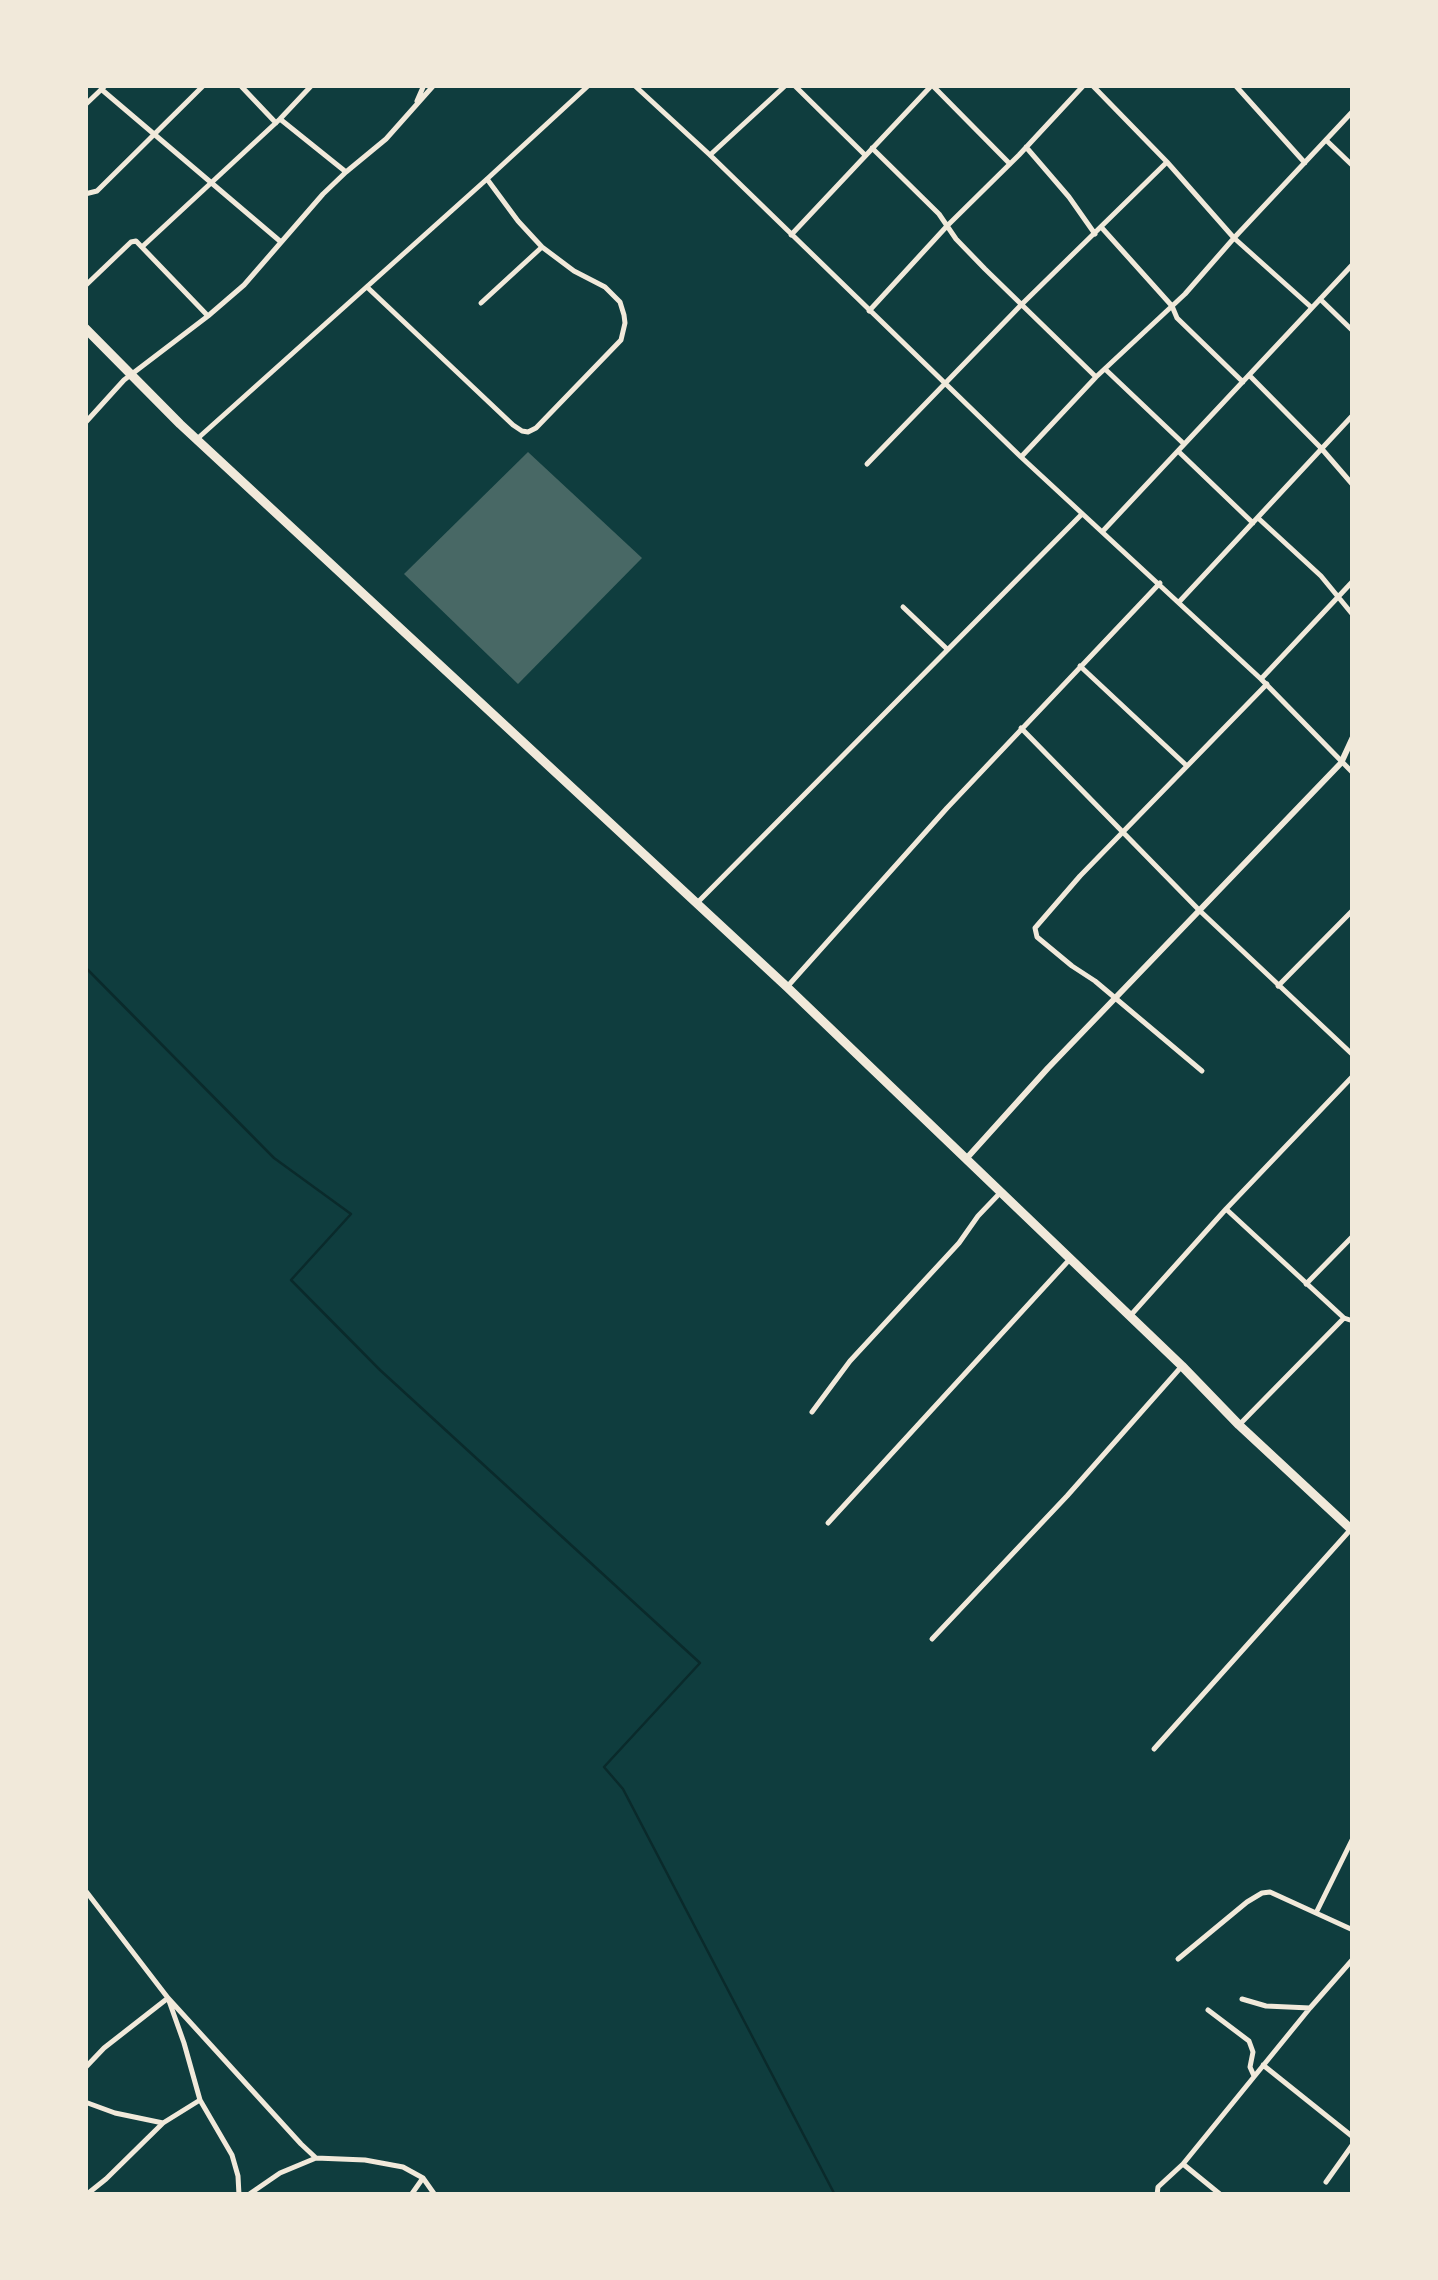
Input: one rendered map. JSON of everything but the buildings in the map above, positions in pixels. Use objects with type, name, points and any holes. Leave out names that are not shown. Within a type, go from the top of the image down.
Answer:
[{"type":"highway","points":[[85,328],[197,439],[787,988],[1352,1529]]},
{"type":"street","points":[[85,194],[98,191],[204,85]]},
{"type":"street","points":[[240,85],[278,121],[346,172]]},
{"type":"street","points":[[144,246],[312,85]]},
{"type":"street","points":[[416,104],[424,85]]},
{"type":"street","points":[[85,423],[114,390],[244,285],[346,172],[386,139],[434,85]]},
{"type":"street","points":[[197,439],[589,85]]},
{"type":"street","points":[[634,85],[1021,457],[1264,682],[1353,773]]},
{"type":"street","points":[[710,155],[786,85]]},
{"type":"street","points":[[794,85],[865,156]]},
{"type":"street","points":[[791,234],[932,85],[1010,164]]},
{"type":"street","points":[[869,311],[1084,85]]},
{"type":"street","points":[[1092,85],[1234,238],[1312,307]]},
{"type":"street","points":[[1235,85],[1305,163]]},
{"type":"street","points":[[85,105],[103,87],[281,242]]},
{"type":"street","points":[[1021,457],[1096,377],[1172,306],[1353,111]]},
{"type":"street","points":[[1326,141],[1353,166]]},
{"type":"street","points":[[872,148],[934,209],[976,261],[1096,377]]},
{"type":"street","points":[[1026,148],[1095,234]]},
{"type":"street","points":[[867,464],[1167,162]]},
{"type":"street","points":[[368,287],[512,425],[522,432],[536,428],[621,340],[625,323],[620,302],[613,294],[542,247],[487,180]]},
{"type":"street","points":[[1102,228],[1172,306],[1180,321],[1243,382]]},
{"type":"street","points":[[85,286],[136,241],[208,316]]},
{"type":"street","points":[[481,303],[542,247]]},
{"type":"street","points":[[1102,532],[1353,264]]},
{"type":"street","points":[[1320,299],[1353,331]]},
{"type":"street","points":[[1106,368],[1184,444]]},
{"type":"street","points":[[1249,376],[1322,448],[1353,485]]},
{"type":"street","points":[[1179,602],[1353,415]]},
{"type":"street","points":[[1178,451],[1322,576],[1353,615]]},
{"type":"street","points":[[696,904],[1082,514]]},
{"type":"street","points":[[1202,1071],[1037,938],[1035,928],[1353,581]]},
{"type":"street","points":[[787,988],[946,808],[1160,584]]},
{"type":"street","points":[[903,607],[947,649]]},
{"type":"street","points":[[1080,666],[1187,766]]},
{"type":"street","points":[[1021,728],[1199,910],[1353,1055]]},
{"type":"street","points":[[966,1158],[1341,763],[1353,738]]},
{"type":"street","points":[[1278,986],[1353,910]]},
{"type":"street","points":[[1130,1316],[1353,1076]]},
{"type":"street","points":[[812,1412],[850,1360],[960,1243],[978,1216],[1000,1194]]},
{"type":"street","points":[[1226,1209],[1344,1318],[1353,1321]]},
{"type":"street","points":[[1306,1284],[1353,1236]]},
{"type":"street","points":[[828,1523],[1070,1259]]},
{"type":"street","points":[[1239,1424],[1344,1318]]},
{"type":"street","points":[[932,1639],[1182,1366]]},
{"type":"street","points":[[1154,1749],[1352,1529]]},
{"type":"street","points":[[1316,1913],[1353,1838]]},
{"type":"street","points":[[1178,1959],[1262,1893],[1270,1892],[1353,1930]]},
{"type":"street","points":[[86,1895],[168,1998],[316,2158]]},
{"type":"street","points":[[1156,2195],[1353,1959]]},
{"type":"street","points":[[85,2068],[104,2048],[168,1998]]},
{"type":"street","points":[[168,1998],[200,2100],[232,2155],[238,2195]]},
{"type":"street","points":[[1242,1999],[1266,2006],[1310,2008]]},
{"type":"street","points":[[1208,2010],[1249,2041],[1254,2076]]},
{"type":"street","points":[[1263,2065],[1353,2140],[1326,2182]]},
{"type":"street","points":[[86,2195],[163,2123],[200,2100]]},
{"type":"street","points":[[85,2102],[163,2123]]},
{"type":"street","points":[[248,2195],[280,2174],[316,2158],[384,2162],[403,2167],[423,2178],[435,2195]]},
{"type":"street","points":[[1184,2164],[1221,2195]]},
{"type":"street","points":[[410,2195],[423,2178]]},
{"type":"waterway","points":[[85,967],[274,1158],[351,1214],[291,1280],[380,1370],[700,1663],[604,1767],[623,1789],[835,2195]]}]
